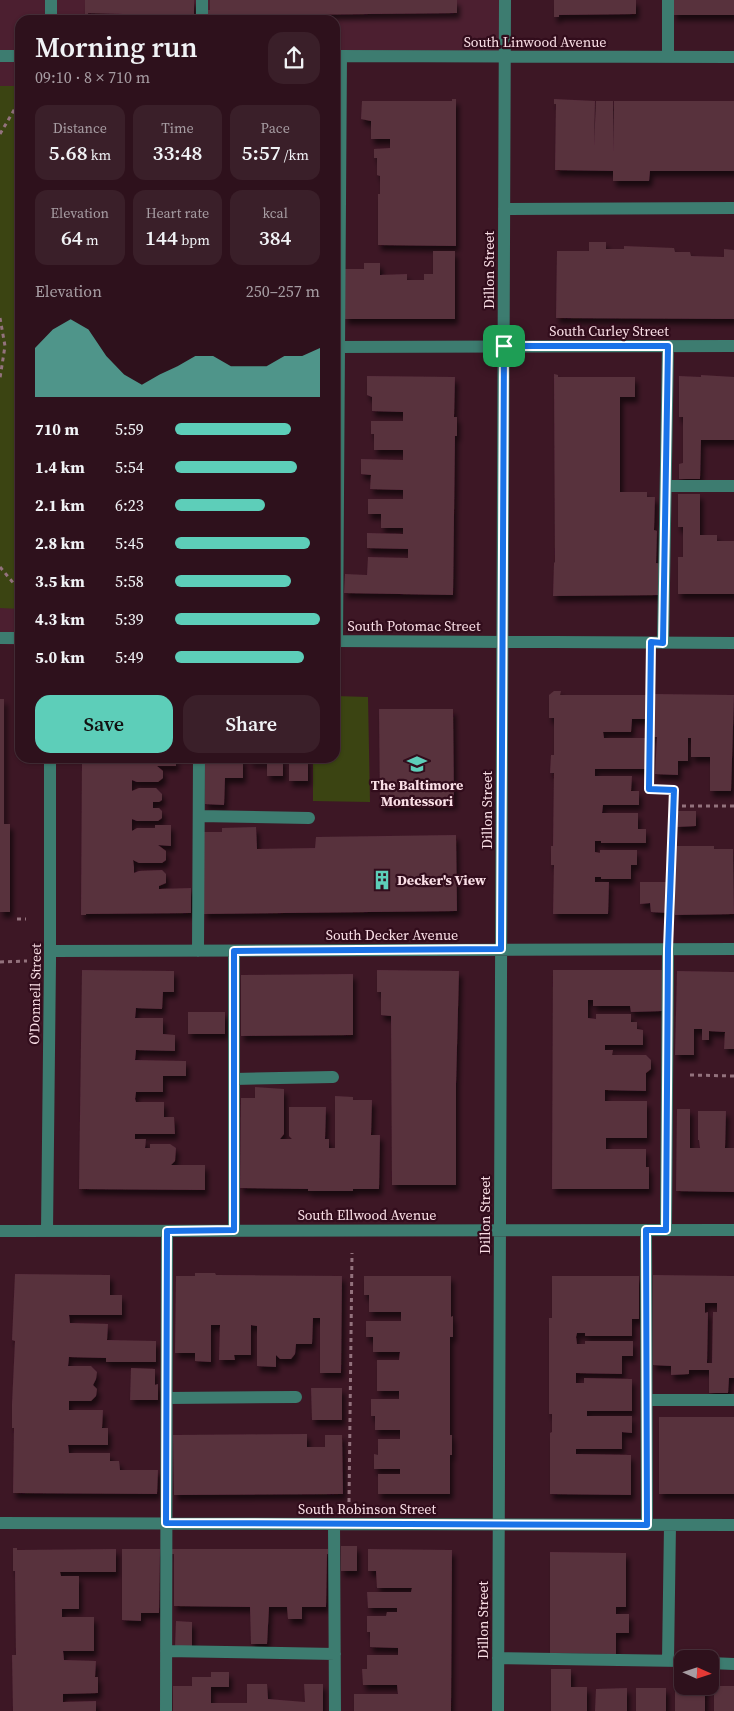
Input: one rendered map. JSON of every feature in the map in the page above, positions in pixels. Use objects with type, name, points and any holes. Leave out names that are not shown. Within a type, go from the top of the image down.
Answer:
[{"type":"street","points":[[51,0],[51,15]]},
{"type":"street","points":[[202,0],[202,15]]},
{"type":"street","name":"Dillon Street","points":[[498,1711],[505,0]]},
{"type":"street","points":[[668,0],[668,57]]},
{"type":"street","points":[[0,56],[15,56]]},
{"type":"street","name":"South Linwood Avenue","points":[[340,56],[734,57]]},
{"type":"street","points":[[504,209],[734,208]]},
{"type":"street","points":[[657,642],[666,486],[668,346]]},
{"type":"street","name":"South Curley Street","points":[[340,347],[734,346]]},
{"type":"street","points":[[666,486],[734,486]]},
{"type":"street","points":[[0,638],[15,638]]},
{"type":"street","name":"South Potomac Street","points":[[340,641],[502,640],[734,643]]},
{"type":"street","name":"O'Donnell Street","points":[[47,1231],[50,763]]},
{"type":"street","points":[[198,951],[199,763]]},
{"type":"street","points":[[199,816],[309,818]]},
{"type":"street","name":"South Decker Avenue","points":[[50,951],[734,948]]},
{"type":"street","points":[[666,1230],[668,949]]},
{"type":"street","points":[[234,951],[234,1230]]},
{"type":"street","points":[[234,1079],[333,1078]]},
{"type":"street","points":[[646,1230],[647,1525]]},
{"type":"street","name":"South Ellwood Avenue","points":[[0,1231],[734,1230]]},
{"type":"street","points":[[166,1711],[167,1231]]},
{"type":"street","points":[[167,1398],[296,1397]]},
{"type":"street","points":[[647,1400],[734,1400]]},
{"type":"street","name":"South Robinson Street","points":[[0,1523],[734,1525]]},
{"type":"street","points":[[334,1524],[335,1711]]},
{"type":"street","points":[[668,1660],[670,1524]]},
{"type":"street","points":[[166,1651],[335,1654]]},
{"type":"street","points":[[498,1658],[674,1660]]},
{"type":"street","points":[[719,1663],[734,1664]]},
{"type":"path","points":[[0,134],[15,108]]},
{"type":"path","points":[[0,318],[5,346],[0,378]]},
{"type":"path","points":[[0,567],[15,585]]},
{"type":"path","points":[[657,642],[649,789],[674,790],[668,949]]},
{"type":"path","points":[[674,806],[734,806]]},
{"type":"path","points":[[17,919],[26,919]]},
{"type":"path","points":[[0,962],[27,961]]},
{"type":"path","points":[[667,1075],[734,1076]]},
{"type":"path","points":[[349,1524],[353,1230]]},
{"type":"shaded area","points":[[0,0],[504,0],[503,57],[340,56],[340,15],[15,15],[15,645],[0,644]]},
{"type":"green space","points":[[0,86],[15,86],[15,609],[0,608]]},
{"type":"green space","points":[[340,696],[368,697],[370,802],[313,801],[313,763],[340,763]]},
{"type":"building","points":[[85,0],[194,0],[194,15],[88,13],[88,15],[85,15]]},
{"type":"building","points":[[210,0],[457,0],[457,13],[207,15],[207,10],[210,10]]},
{"type":"building","points":[[554,0],[636,0],[636,14],[559,15],[559,17],[554,17]]},
{"type":"building","points":[[673,0],[734,0],[734,15],[673,15]]},
{"type":"building","points":[[452,99],[456,99],[456,246],[378,245],[380,176],[377,175],[377,158],[374,158],[374,149],[390,148],[390,139],[371,139],[371,121],[361,119],[362,101],[452,101]]},
{"type":"building","points":[[554,99],[595,101],[594,146],[596,101],[613,101],[613,151],[614,101],[734,101],[734,171],[650,171],[649,181],[613,181],[613,171],[555,170],[556,104],[554,104]]},
{"type":"building","points":[[589,242],[606,242],[606,249],[624,249],[624,246],[674,248],[675,252],[690,252],[691,256],[724,257],[724,249],[734,250],[734,319],[556,318],[557,251],[589,251]]},
{"type":"building","points":[[433,251],[455,251],[455,319],[345,319],[345,269],[364,269],[364,263],[380,263],[380,275],[407,274],[407,280],[424,280],[424,274],[433,274]]},
{"type":"building","points":[[554,374],[558,375],[558,377],[635,377],[635,397],[620,397],[620,492],[647,492],[647,497],[655,497],[656,563],[662,564],[662,595],[553,596],[555,562]]},
{"type":"building","points":[[701,375],[734,377],[734,440],[701,440],[700,479],[679,479],[679,464],[683,463],[683,417],[679,417],[679,376],[701,377]]},
{"type":"building","points":[[367,376],[455,377],[454,417],[457,417],[457,436],[455,436],[453,595],[344,593],[345,574],[367,575],[368,557],[408,558],[408,549],[367,548],[367,533],[403,534],[403,528],[381,528],[381,514],[368,514],[368,499],[403,499],[403,490],[370,489],[371,475],[361,474],[361,459],[403,460],[403,450],[374,450],[374,434],[371,434],[371,421],[403,421],[403,412],[372,411],[372,397],[367,395]]},
{"type":"building","points":[[678,494],[700,494],[700,535],[717,535],[717,541],[734,541],[734,594],[678,594],[678,557],[683,557],[683,527],[678,527]]},
{"type":"building","points":[[554,691],[561,691],[560,695],[648,695],[648,719],[632,719],[631,732],[603,732],[604,738],[647,738],[647,769],[595,769],[595,776],[632,776],[631,791],[639,791],[639,805],[603,805],[602,813],[638,813],[638,829],[646,829],[646,843],[601,843],[601,841],[595,841],[595,852],[600,853],[600,850],[637,850],[637,865],[631,865],[631,879],[601,879],[601,877],[595,877],[595,882],[609,882],[608,914],[553,914],[554,865],[551,865],[551,846],[553,846],[554,773],[550,773],[551,755],[554,755],[554,718],[549,718],[549,695]]},
{"type":"building","points":[[652,694],[734,695],[731,791],[710,791],[710,757],[691,757],[691,738],[688,738],[688,761],[678,761],[678,775],[655,774],[657,737],[651,737]]},
{"type":"building","points":[[0,699],[4,699],[4,824],[10,824],[10,912],[0,912]]},
{"type":"building","name":"The Baltimore Montessori","points":[[379,709],[453,709],[454,804],[380,805]]},
{"type":"building","points":[[82,763],[176,763],[176,766],[157,766],[163,771],[163,778],[158,782],[137,782],[132,780],[132,791],[139,788],[156,788],[162,794],[162,800],[153,802],[153,808],[159,808],[162,811],[162,818],[158,821],[137,821],[132,819],[132,831],[137,828],[155,828],[155,825],[171,825],[171,846],[158,845],[166,851],[166,860],[162,863],[139,863],[133,860],[134,873],[162,870],[166,874],[166,883],[159,886],[159,889],[191,888],[191,913],[81,915]]},
{"type":"building","points":[[205,763],[243,763],[243,778],[225,778],[224,805],[205,804]]},
{"type":"building","points":[[267,763],[283,763],[283,776],[267,776]]},
{"type":"building","points":[[289,763],[308,763],[308,781],[289,781]]},
{"type":"building","points":[[676,811],[696,811],[696,826],[676,827]]},
{"type":"building","points":[[256,827],[257,849],[315,848],[316,837],[456,835],[457,911],[204,914],[204,832],[222,832],[222,828]]},
{"type":"building","points":[[675,846],[714,846],[714,849],[733,849],[734,914],[675,915]]},
{"type":"building","points":[[640,882],[670,882],[670,913],[651,912],[650,903],[640,904]]},
{"type":"building","points":[[82,970],[174,971],[174,992],[163,992],[162,1009],[136,1008],[135,1018],[163,1018],[163,1034],[175,1035],[175,1051],[136,1050],[135,1060],[186,1061],[186,1076],[163,1076],[163,1092],[136,1092],[135,1099],[136,1102],[164,1102],[164,1117],[174,1117],[175,1134],[135,1134],[135,1139],[146,1139],[145,1148],[150,1148],[150,1144],[170,1144],[176,1148],[175,1161],[171,1165],[205,1165],[205,1190],[79,1189]]},
{"type":"building","points":[[377,970],[459,971],[456,1185],[392,1185],[391,1016],[381,1015],[381,992],[377,992]]},
{"type":"building","points":[[553,970],[662,970],[662,1011],[631,1012],[630,1006],[593,1006],[593,1000],[588,1000],[588,1018],[596,1019],[596,1014],[631,1014],[631,1022],[637,1022],[637,1029],[643,1030],[643,1045],[605,1045],[605,1050],[613,1050],[612,1055],[646,1055],[651,1060],[651,1069],[646,1073],[646,1091],[605,1090],[605,1101],[647,1101],[647,1138],[606,1138],[606,1149],[646,1149],[646,1167],[649,1167],[649,1189],[552,1189]]},
{"type":"building","points":[[677,971],[734,972],[734,1049],[724,1049],[725,1032],[709,1031],[709,1040],[702,1040],[702,1029],[694,1029],[694,1055],[675,1055]]},
{"type":"building","points":[[353,974],[353,1035],[241,1036],[241,975]]},
{"type":"building","points":[[188,1012],[225,1012],[225,1034],[188,1034]]},
{"type":"building","points":[[255,1087],[284,1089],[284,1134],[280,1139],[292,1139],[289,1136],[289,1107],[326,1107],[325,1139],[329,1139],[329,1148],[335,1148],[335,1096],[353,1097],[353,1100],[372,1100],[371,1135],[380,1135],[379,1189],[308,1191],[308,1189],[240,1188],[241,1098],[255,1098]]},
{"type":"building","points":[[677,1109],[690,1109],[690,1148],[700,1148],[698,1140],[698,1111],[726,1111],[725,1148],[734,1148],[734,1192],[676,1191]]},
{"type":"building","points":[[195,1273],[215,1273],[216,1275],[342,1276],[341,1373],[320,1373],[320,1318],[313,1318],[312,1344],[296,1344],[295,1354],[291,1359],[280,1359],[276,1355],[276,1367],[257,1366],[257,1326],[251,1325],[251,1355],[234,1355],[235,1360],[219,1360],[220,1325],[211,1325],[211,1362],[195,1361],[195,1353],[175,1353],[176,1276],[195,1276]]},
{"type":"building","points":[[15,1274],[110,1275],[110,1295],[122,1295],[122,1315],[69,1315],[70,1323],[108,1324],[107,1340],[156,1341],[156,1362],[106,1362],[106,1358],[69,1357],[68,1366],[91,1366],[97,1372],[93,1385],[97,1389],[96,1396],[91,1401],[69,1401],[69,1410],[103,1410],[102,1428],[108,1428],[108,1445],[68,1445],[69,1453],[110,1453],[110,1461],[119,1461],[120,1470],[158,1470],[157,1494],[13,1493],[14,1428],[12,1428],[12,1404],[15,1341],[12,1340]]},
{"type":"building","points":[[653,1275],[734,1276],[734,1378],[729,1378],[728,1393],[709,1393],[709,1370],[689,1370],[689,1374],[671,1375],[671,1366],[653,1365]],"holes":[[[705,1303],[717,1303],[717,1312],[713,1312],[712,1363],[707,1363],[708,1312],[705,1313]]]},
{"type":"building","points":[[364,1276],[451,1276],[453,1337],[450,1337],[450,1435],[452,1435],[452,1455],[450,1455],[450,1494],[378,1494],[378,1474],[400,1474],[400,1469],[374,1469],[374,1454],[378,1455],[378,1439],[400,1439],[400,1430],[375,1430],[375,1416],[371,1416],[371,1399],[399,1399],[399,1391],[377,1391],[377,1360],[399,1360],[400,1352],[373,1352],[373,1337],[366,1337],[366,1321],[401,1321],[401,1312],[369,1312],[369,1295],[364,1295]]},
{"type":"building","points":[[552,1276],[639,1276],[639,1319],[632,1319],[632,1336],[585,1336],[585,1333],[577,1333],[576,1337],[577,1344],[585,1344],[585,1341],[633,1341],[633,1356],[622,1356],[622,1374],[576,1373],[576,1383],[584,1383],[584,1378],[632,1379],[632,1411],[587,1411],[587,1416],[632,1416],[632,1433],[622,1432],[622,1449],[576,1449],[576,1454],[631,1455],[631,1495],[550,1494],[550,1433],[552,1432],[552,1414],[549,1414],[549,1318],[552,1318]]},
{"type":"building","points":[[131,1368],[155,1369],[155,1385],[158,1384],[158,1400],[130,1400]]},
{"type":"building","points":[[311,1388],[342,1388],[342,1420],[312,1420]]},
{"type":"building","points":[[659,1417],[734,1417],[734,1494],[659,1494]]},
{"type":"building","points":[[307,1434],[307,1447],[325,1447],[325,1435],[342,1435],[343,1494],[174,1495],[173,1435]]},
{"type":"building","points":[[341,1546],[357,1546],[357,1571],[341,1571]]},
{"type":"building","points":[[13,1548],[17,1548],[17,1550],[116,1549],[116,1572],[60,1572],[61,1576],[79,1576],[79,1609],[62,1609],[62,1617],[94,1617],[94,1651],[63,1651],[64,1660],[96,1661],[95,1677],[98,1677],[98,1693],[63,1694],[63,1702],[96,1701],[96,1711],[13,1711],[12,1655],[16,1655]]},
{"type":"building","points":[[122,1549],[160,1549],[159,1613],[141,1613],[141,1621],[122,1620]]},
{"type":"building","points":[[172,1549],[328,1549],[326,1607],[302,1607],[302,1619],[288,1619],[287,1607],[269,1607],[267,1644],[251,1644],[250,1607],[174,1606],[174,1554],[172,1554]]},
{"type":"building","points":[[368,1549],[452,1550],[451,1711],[354,1711],[354,1694],[398,1694],[397,1685],[363,1685],[362,1669],[367,1669],[367,1655],[398,1655],[398,1648],[370,1647],[370,1632],[367,1632],[367,1616],[386,1616],[387,1612],[397,1612],[397,1608],[368,1608],[367,1592],[411,1592],[412,1588],[377,1588],[376,1571],[368,1571]]},
{"type":"building","points":[[550,1552],[626,1553],[626,1607],[616,1607],[616,1614],[629,1614],[629,1633],[616,1633],[616,1654],[550,1653]]},
{"type":"building","points":[[176,1621],[192,1622],[192,1647],[175,1647]]},
{"type":"building","points":[[551,1669],[571,1669],[571,1687],[587,1687],[587,1711],[551,1711]]},
{"type":"building","points":[[211,1672],[229,1672],[229,1687],[211,1687],[211,1703],[247,1703],[247,1684],[267,1684],[268,1699],[305,1702],[304,1684],[323,1684],[323,1711],[173,1711],[173,1686],[192,1686],[192,1677],[211,1677]]},
{"type":"building","points":[[719,1686],[734,1686],[734,1711],[714,1711],[714,1695],[719,1695]]},
{"type":"building","points":[[627,1688],[627,1711],[595,1711],[596,1689]]},
{"type":"building","points":[[636,1688],[666,1688],[666,1711],[636,1711]]},
{"type":"building","points":[[675,1695],[705,1695],[705,1711],[675,1711]]},
{"type":"place","name":"The Baltimore Montessori","points":[[417,764]]},
{"type":"place","name":"Decker's View","points":[[382,880]]},
{"type":"route","points":[[504,346],[668,346],[663,643],[651,642],[649,789],[674,790],[668,949],[666,1230],[646,1230],[647,1525],[166,1523],[167,1231],[234,1230],[234,951],[501,949],[504,346]]}]
